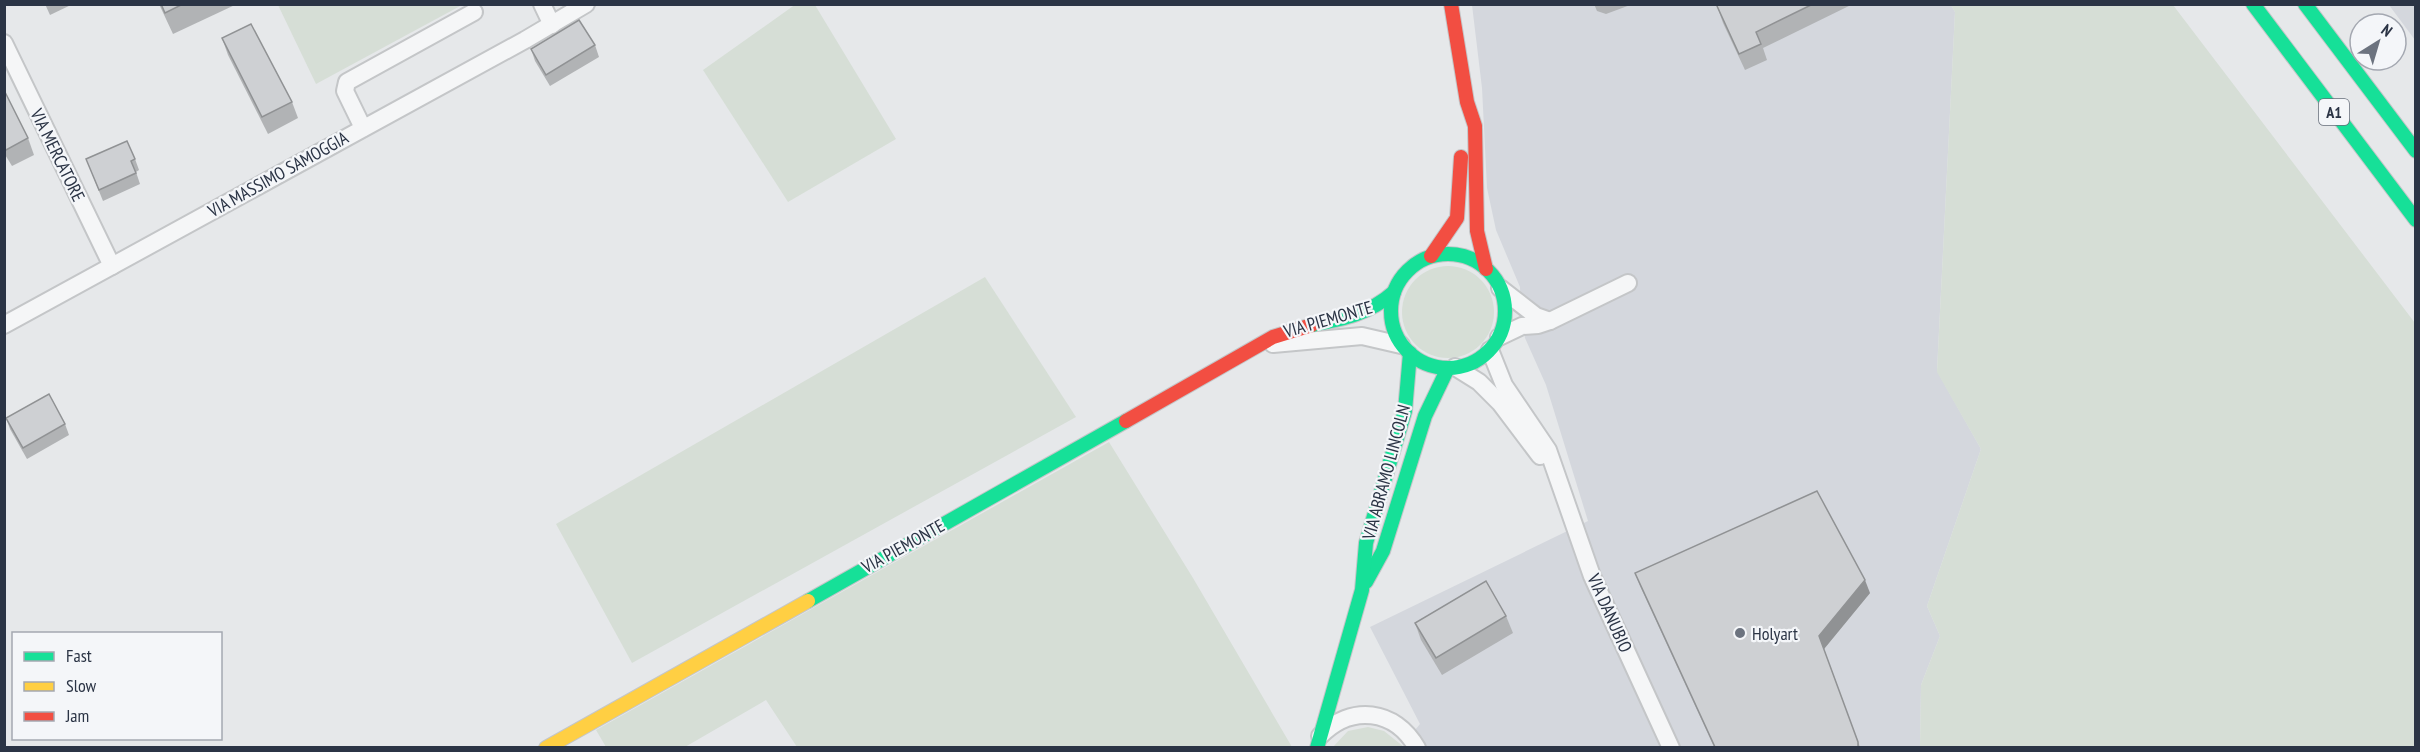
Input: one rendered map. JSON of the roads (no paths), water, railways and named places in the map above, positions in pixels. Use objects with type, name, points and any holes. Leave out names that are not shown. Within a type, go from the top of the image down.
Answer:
[{"type":"main road","points":[[1452,4],[1467,102],[1474,126],[1477,231],[1486,269]]},
{"type":"main road","name":"A1","points":[[2253,4],[2415,220]]},
{"type":"main road","name":"A1","points":[[2305,4],[2415,151]]},
{"type":"main road","points":[[1431,256],[1457,218],[1461,121],[1467,102]]},
{"type":"main road","points":[[1449,254],[1465,256],[1486,269],[1500,288],[1505,303],[1505,321],[1495,344],[1478,360],[1452,368],[1429,365],[1405,349],[1394,330],[1390,312],[1394,292],[1401,277],[1414,264],[1431,256],[1449,254]]},
{"type":"main road","name":"VIA PIEMONTE","points":[[546,747],[1260,346],[1274,335],[1295,328],[1364,313],[1382,303],[1394,292]]},
{"type":"main road","name":"VIA ABRAMO LINCOLN","points":[[1318,742],[1362,590],[1366,543],[1405,411],[1405,349]]},
{"type":"main road","name":"VIA ABRAMO LINCOLN","points":[[1362,590],[1383,551],[1425,416],[1452,368]]},
{"type":"street","points":[[543,4],[552,25]]},
{"type":"street","name":"VIA MASSIMO SAMOGGIA","points":[[4,325],[552,25],[586,4]]},
{"type":"street","points":[[363,128],[345,91],[347,82],[474,12]]},
{"type":"street","name":"VIA MERCATORE","points":[[4,43],[112,266]]},
{"type":"street","points":[[1495,344],[1522,326],[1550,321],[1628,283]]},
{"type":"street","points":[[1500,288],[1536,316],[1550,321]]},
{"type":"street","name":"VIA PIEMONTE","points":[[1260,346],[1356,336],[1374,337],[1405,349]]},
{"type":"street","name":"VIA DANUBIO","points":[[1495,344],[1504,385],[1548,450],[1592,576],[1671,747]]},
{"type":"street","name":"VIA DANUBIO","points":[[1452,368],[1479,382],[1500,403],[1539,455],[1557,474]]},
{"type":"street","points":[[1318,742],[1329,728],[1346,718],[1364,714],[1382,716],[1398,724],[1417,747]]},
{"type":"place","name":"Holyart","points":[[1740,633]]}]
